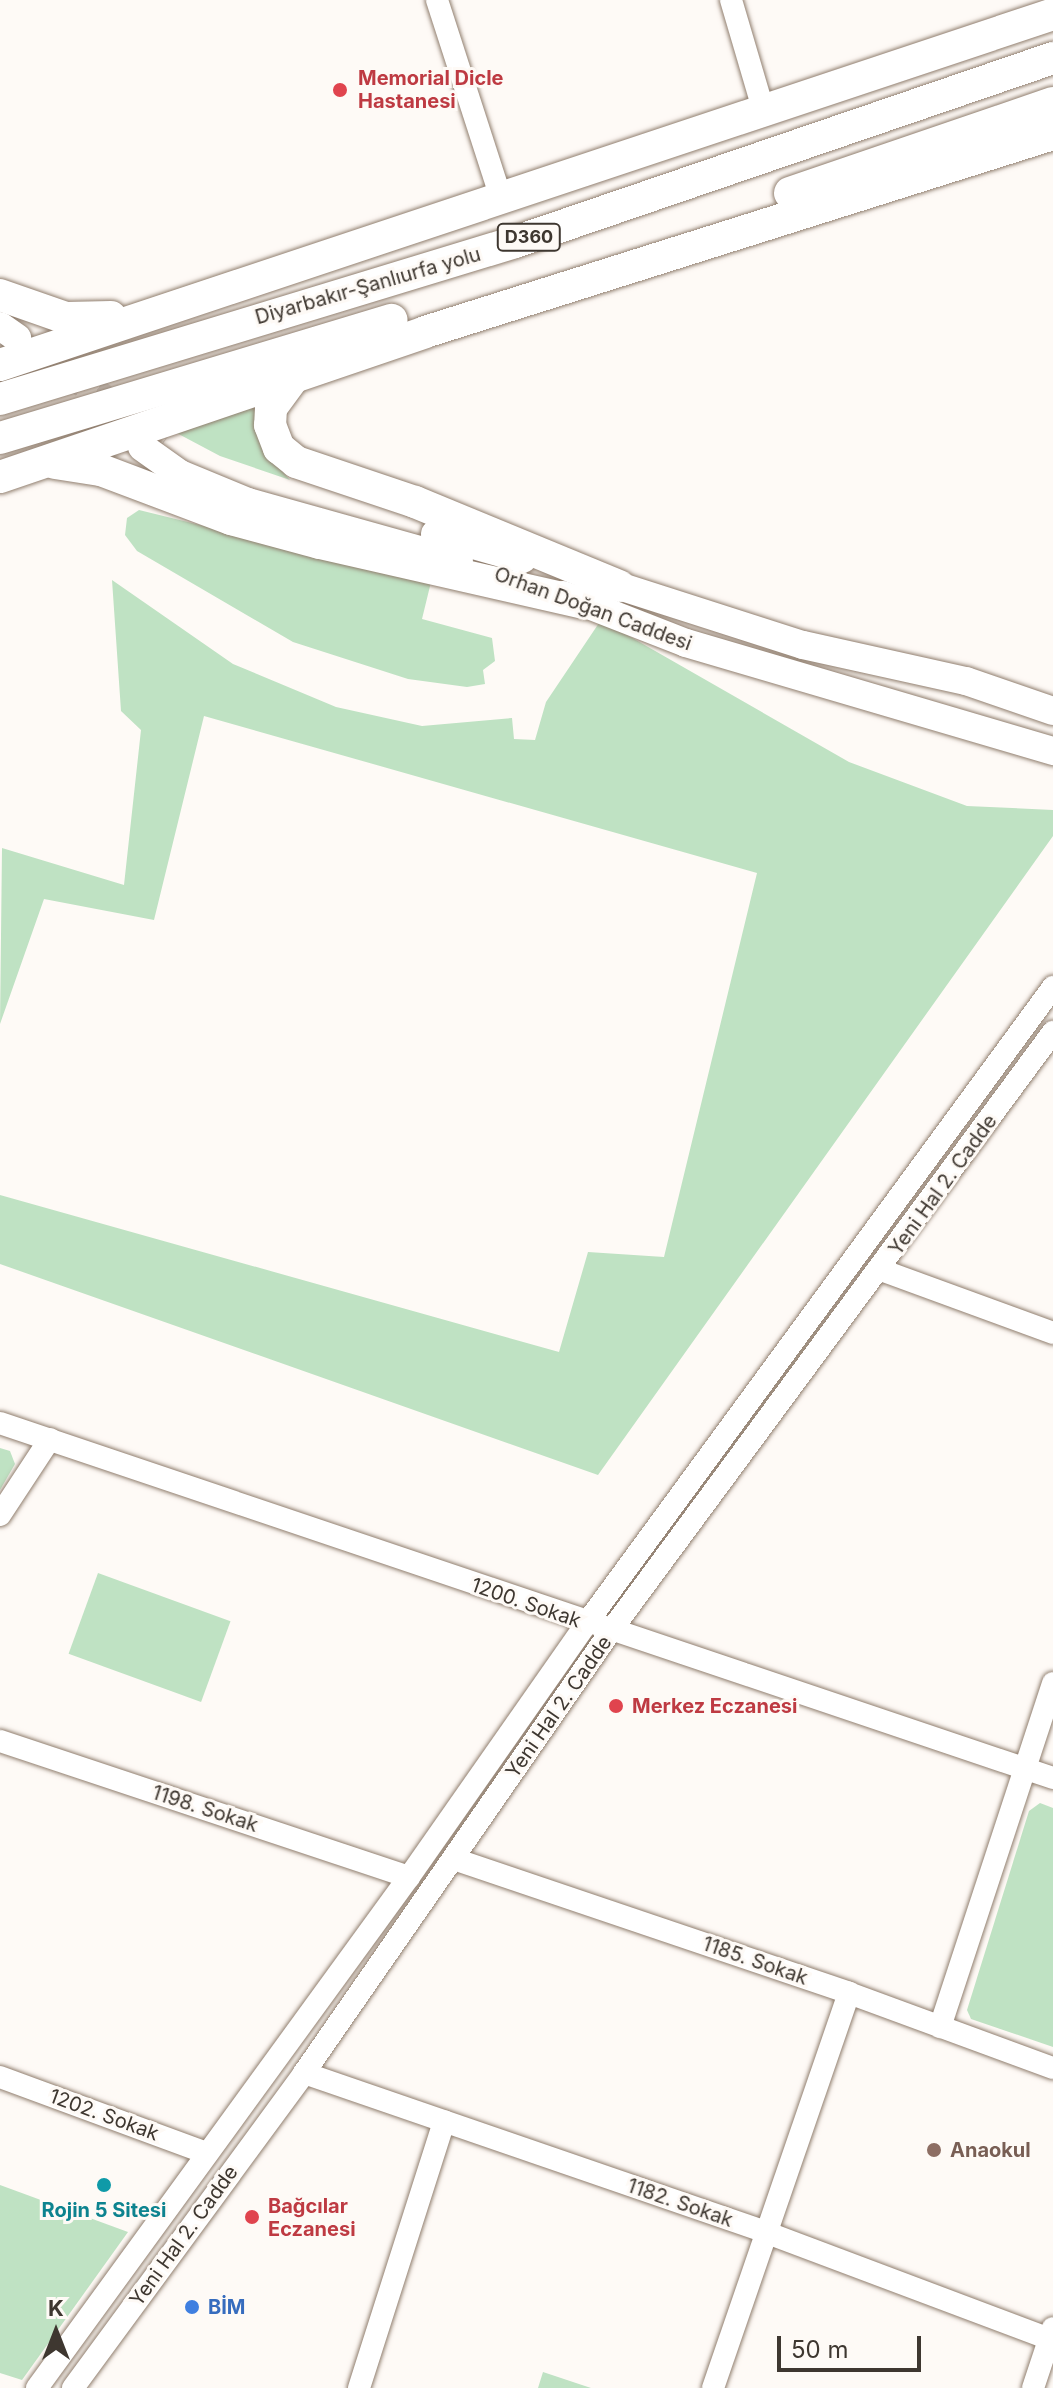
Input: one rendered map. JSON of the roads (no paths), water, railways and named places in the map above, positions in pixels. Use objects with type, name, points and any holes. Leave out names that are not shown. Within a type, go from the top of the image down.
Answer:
[{"type":"highway","points":[[0,365],[1053,14]]},
{"type":"highway","name":"Diyarbakır-Şanlıurfa yolu","points":[[0,399],[530,237],[1053,58]]},
{"type":"highway","name":"Diyarbakır-Şanlıurfa yolu","points":[[0,438],[672,234],[1053,103]]},
{"type":"highway","points":[[0,477],[296,374],[1053,134]]},
{"type":"highway","points":[[0,295],[66,318],[107,317],[181,304]]},
{"type":"highway","points":[[296,374],[271,408],[270,425],[279,448],[296,462],[415,502],[619,586]]},
{"type":"highway","points":[[44,462],[101,470],[231,519],[320,543],[585,603]]},
{"type":"main road","name":"Orhan Doğan Caddesi","points":[[1053,711],[966,681],[803,645],[619,586],[266,494],[204,473],[154,444],[180,474],[248,502],[435,553],[585,603],[686,643],[1053,751]]},
{"type":"street","points":[[437,0],[501,198]]},
{"type":"street","points":[[731,0],[764,112]]},
{"type":"street","points":[[37,2388],[409,1877],[586,1624],[1053,987]]},
{"type":"street","name":"Yeni Hal 2. Cadde","points":[[73,2388],[304,2073],[610,1632],[1051,1040]]},
{"type":"street","points":[[881,1270],[1053,1333]]},
{"type":"street","name":"1200. Sokak","points":[[0,1423],[586,1624],[1053,1778]]},
{"type":"street","points":[[0,1515],[50,1439]]},
{"type":"street","points":[[940,2027],[1053,1683]]},
{"type":"street","name":"1198. Sokak","points":[[0,1741],[409,1877]]},
{"type":"street","name":"1185. Sokak","points":[[454,1859],[849,1993],[1053,2068]]},
{"type":"street","points":[[713,2388],[849,1993]]},
{"type":"street","name":"1182. Sokak","points":[[304,2073],[765,2232],[1052,2336]]},
{"type":"street","name":"1202. Sokak","points":[[0,2077],[207,2153]]},
{"type":"street","points":[[359,2388],[444,2121]]},
{"type":"street","points":[[1033,2388],[1052,2336]]},
{"type":"tunnel","points":[[61,368],[165,441]]},
{"type":"place","name":"Memorial Dicle Hastanesi","points":[[340,90]]},
{"type":"place","name":"Merkez Eczanesi","points":[[616,1706]]},
{"type":"place","name":"Anaokul","points":[[934,2150]]},
{"type":"place","name":"Rojin 5 Sitesi","points":[[104,2185]]},
{"type":"place","name":"Bağcılar Eczanesi","points":[[252,2217]]},
{"type":"place","name":"BİM","points":[[192,2307]]}]
